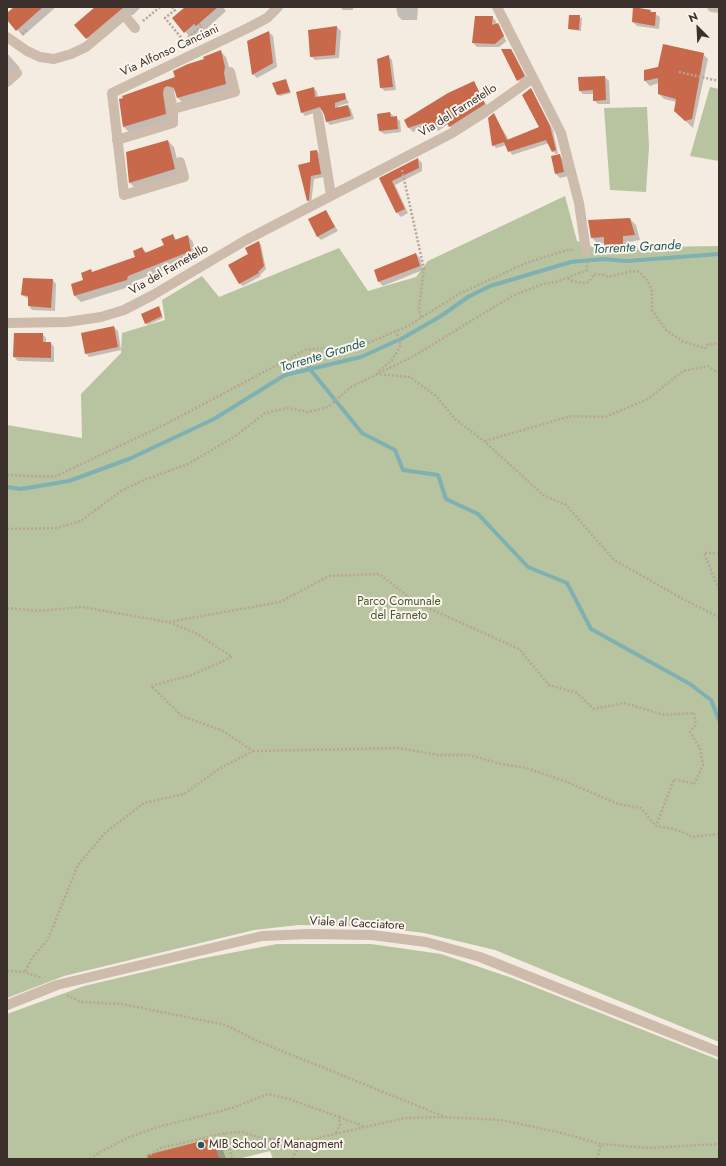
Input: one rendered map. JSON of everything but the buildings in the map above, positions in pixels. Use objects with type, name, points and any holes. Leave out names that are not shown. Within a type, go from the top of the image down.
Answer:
[{"type":"street","name":"Via Alfonso Canciani","points":[[180,162],[184,177],[124,195],[112,93],[248,28],[267,18],[278,7]]},
{"type":"street","points":[[497,7],[561,133],[579,203],[586,251]]},
{"type":"street","points":[[712,7],[719,8]]},
{"type":"street","points":[[7,37],[27,51],[40,57],[54,59],[86,47],[124,15],[136,28]]},
{"type":"street","points":[[173,109],[235,92],[230,72]]},
{"type":"street","points":[[7,82],[17,73]]},
{"type":"street","name":"Via del Farnetello","points":[[7,324],[67,322],[101,317],[124,310],[153,295],[246,240],[452,133],[485,112],[532,78]]},
{"type":"street","points":[[117,140],[173,123],[173,109],[169,92]]},
{"type":"street","points":[[318,115],[331,195]]},
{"type":"street","name":"Viale al Cacciatore","points":[[7,1005],[57,985],[262,936],[340,934],[404,938],[459,950],[502,964],[719,1052]]},
{"type":"path","points":[[136,28],[160,7]]},
{"type":"path","points":[[172,7],[175,10],[165,18],[184,41],[202,26],[199,24]]},
{"type":"path","points":[[679,72],[719,81]]},
{"type":"path","points":[[400,160],[424,269],[419,308],[421,317]]},
{"type":"path","points":[[7,475],[54,477],[206,403],[279,362],[305,350],[366,344],[396,332],[459,294],[526,263],[567,250],[586,251]]},
{"type":"path","points":[[7,529],[56,528],[81,521],[121,491],[144,480],[188,464],[234,437],[265,413],[288,408],[308,412],[328,407],[351,387],[412,357],[512,296],[543,284],[568,278],[586,270],[587,266]]},
{"type":"path","points":[[568,278],[572,281],[584,283],[589,282],[594,274],[608,277],[632,271],[639,272],[648,281],[652,292],[652,310],[666,330],[682,341],[701,347],[706,348],[708,345],[719,343]]},
{"type":"path","points":[[376,374],[392,360],[401,345],[396,332]]},
{"type":"path","points":[[484,441],[571,416],[605,417],[648,399],[683,371],[708,366],[719,373]]},
{"type":"path","points":[[376,374],[410,377],[437,397],[455,419],[484,441],[543,494],[566,505],[614,560],[683,599],[719,617]]},
{"type":"path","points":[[719,553],[704,553],[719,590]]},
{"type":"path","points":[[168,622],[280,602],[329,576],[379,574],[417,603],[519,650],[549,685],[577,693],[594,709],[624,704],[665,715],[694,713],[696,724],[690,732],[700,748],[703,765],[694,784],[674,779],[656,826]]},
{"type":"path","points":[[7,608],[38,611],[82,607],[168,622],[196,633],[232,657],[192,675],[151,686],[182,716],[223,731],[253,751]]},
{"type":"path","points":[[25,972],[32,958],[48,939],[78,865],[105,833],[144,803],[184,794],[217,770],[253,751],[399,748],[438,755],[469,755],[501,764],[526,768],[567,782],[618,804],[641,808],[656,826],[678,830],[693,837],[719,834]]},
{"type":"path","points":[[7,971],[25,972],[57,985],[68,996],[81,1002],[122,1004],[226,1025],[255,1040],[445,1116]]},
{"type":"path","points":[[90,1159],[100,1152],[133,1136],[158,1127],[232,1108],[268,1094],[289,1099],[363,1126]]},
{"type":"path","points":[[293,1159],[295,1152],[306,1144],[321,1137],[363,1126],[405,1118],[445,1116],[502,1120],[558,1132],[601,1144],[649,1148],[719,1144]]},
{"type":"path","points":[[336,1134],[340,1125],[339,1117]]},
{"type":"path","points":[[143,1159],[161,1148],[225,1133],[242,1132],[265,1139],[298,1139],[306,1144]]},
{"type":"path","points":[[225,1133],[232,1159]]},
{"type":"path","points":[[597,1159],[601,1144]]},
{"type":"green space","points":[[710,87],[719,89],[719,161],[690,156]]},
{"type":"green space","points":[[647,107],[649,147],[646,192],[610,190],[604,108]]},
{"type":"green space","name":"Parco Comunale del Farneto","points":[[565,196],[577,241],[595,248],[719,246],[719,1042],[495,950],[424,933],[367,926],[299,925],[254,930],[64,976],[7,998],[7,425],[82,438],[81,394],[121,353],[122,333],[165,320],[162,300],[202,276],[219,297],[339,248],[368,291],[416,277],[428,261]]},
{"type":"green space","points":[[277,944],[371,944],[441,954],[512,978],[719,1060],[719,1159],[273,1159],[270,1151],[238,1159],[7,1159],[7,1014],[84,986],[199,959]]},
{"type":"waterway","name":"Torrente Grande","points":[[7,487],[21,489],[69,481],[129,459],[214,419],[285,375],[361,357],[403,338],[441,316],[468,297],[490,286],[571,262],[603,259],[627,261],[719,254]]},
{"type":"waterway","points":[[309,368],[362,433],[395,450],[403,470],[438,475],[446,499],[478,514],[528,567],[567,583],[591,629],[690,684],[711,700],[719,720]]},
{"type":"place","name":"MIB School of Managment","points":[[201,1145]]}]
